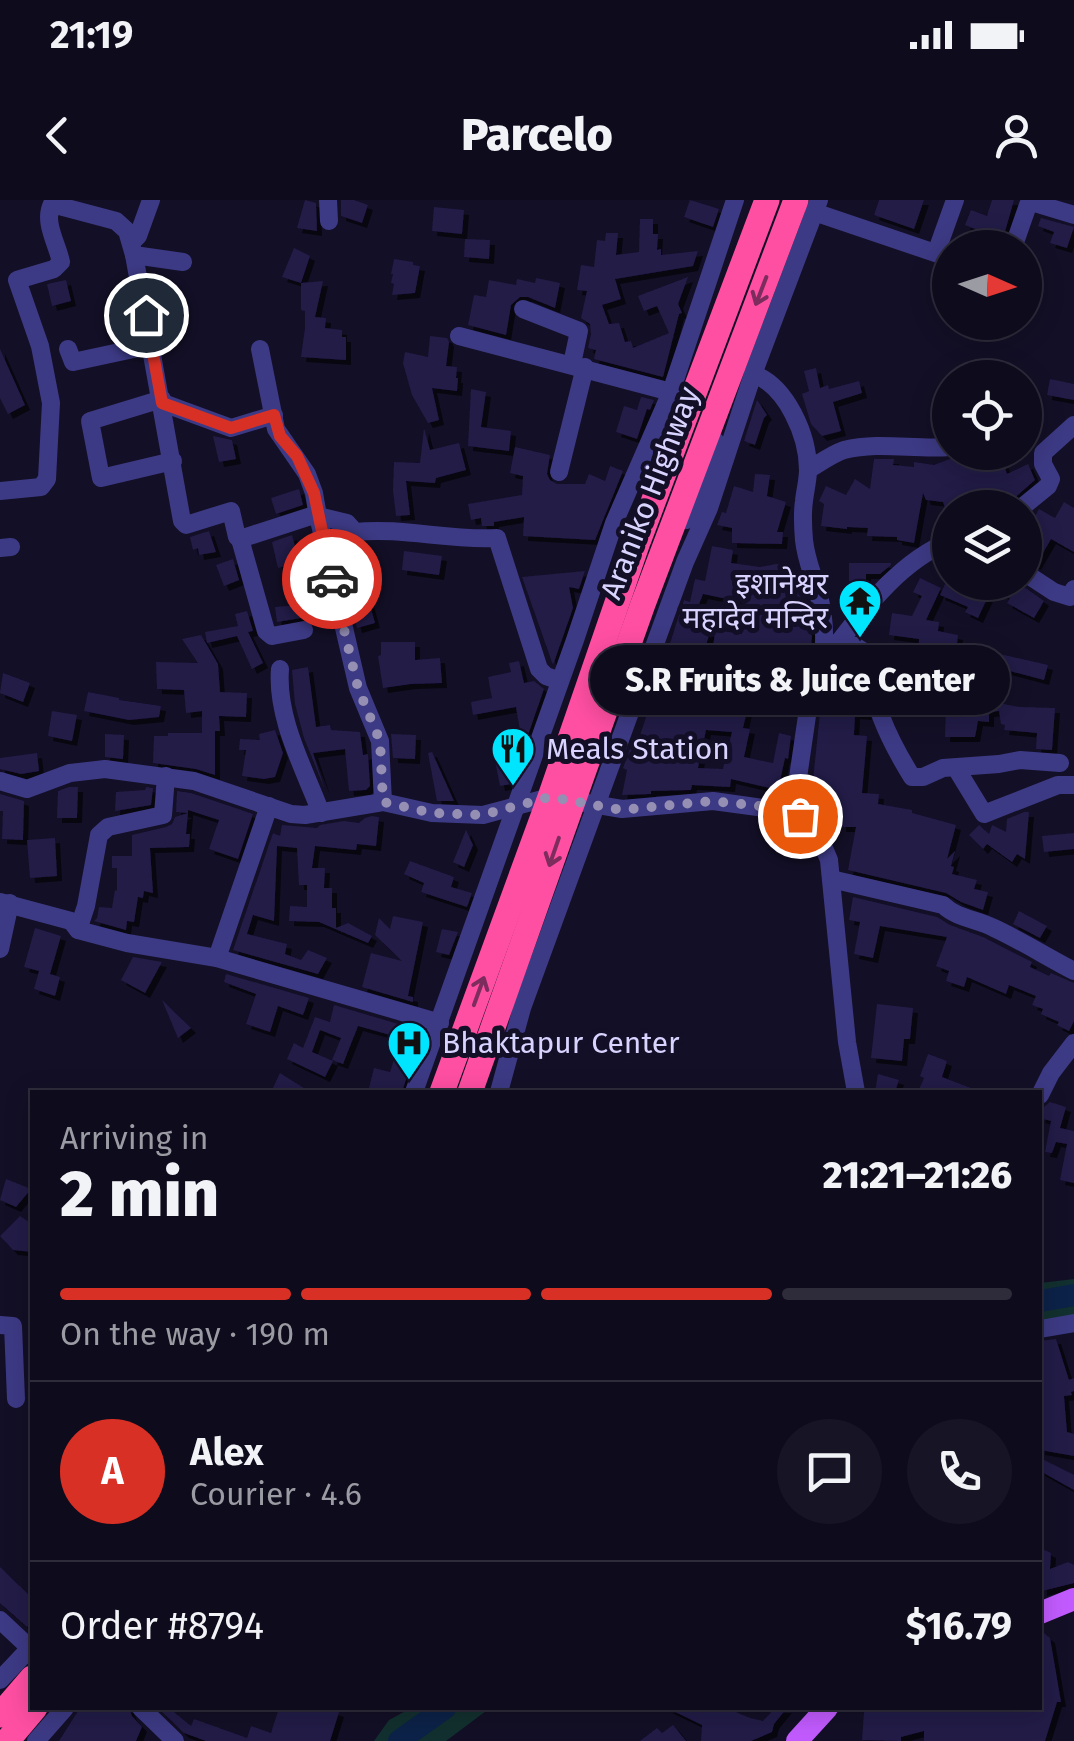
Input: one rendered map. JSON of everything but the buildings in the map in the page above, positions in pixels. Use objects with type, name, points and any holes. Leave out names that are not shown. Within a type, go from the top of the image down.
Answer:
[{"type":"highway","name":"Araniko Highway","points":[[443,1090],[573,801],[602,645],[766,200]]},
{"type":"highway","name":"Araniko Highway","points":[[471,1090],[643,604],[809,204]]},
{"type":"highway","points":[[0,1715],[30,1680]]},
{"type":"highway","points":[[7,1741],[33,1710]]},
{"type":"main road","points":[[1042,1612],[1073,1603]]},
{"type":"main road","points":[[800,1737],[810,1710]]},
{"type":"main road","points":[[800,1737],[824,1710]]},
{"type":"street","points":[[133,248],[151,200]]},
{"type":"street","points":[[328,200],[329,221]]},
{"type":"street","points":[[415,1090],[614,523],[671,392],[735,200]]},
{"type":"street","points":[[949,230],[955,200]]},
{"type":"street","points":[[1020,230],[1029,203],[1074,215]]},
{"type":"street","points":[[0,492],[41,487],[48,479],[51,403],[40,346],[17,280],[54,269],[61,262],[47,204],[116,221],[127,231],[133,248],[182,522],[186,526],[231,511],[266,632],[272,636],[304,630]]},
{"type":"street","points":[[809,204],[932,252]]},
{"type":"street","points":[[133,248],[183,262]]},
{"type":"street","points":[[523,309],[580,331],[579,366],[559,472]]},
{"type":"street","points":[[459,336],[671,392]]},
{"type":"street","points":[[68,349],[73,362],[152,345]]},
{"type":"street","points":[[260,349],[280,436],[297,456],[314,493],[358,688],[380,741],[383,802]]},
{"type":"street","points":[[500,1090],[573,801],[709,508],[742,373],[770,381],[791,406],[802,438],[808,470],[804,540],[808,567],[832,644]]},
{"type":"street","points":[[173,461],[101,478],[90,422],[162,401],[231,428],[274,415]]},
{"type":"street","points":[[1042,491],[1051,479],[1043,464],[1043,454],[1074,424]]},
{"type":"street","points":[[808,470],[840,451],[898,444],[932,448]]},
{"type":"street","points":[[240,538],[318,516],[347,523],[355,532],[379,530],[497,538],[539,669],[560,681]]},
{"type":"street","points":[[793,812],[809,702],[817,701],[832,644],[900,572],[932,549]]},
{"type":"street","points":[[1042,584],[1070,596],[1074,589]]},
{"type":"street","points":[[832,644],[855,646],[866,653],[872,698],[912,777],[943,768],[1020,760],[1060,763]]},
{"type":"street","points":[[280,669],[286,723],[321,812]]},
{"type":"street","points":[[0,781],[27,789],[70,773],[105,768],[194,781],[292,814],[306,815],[383,802],[432,813],[482,815],[516,806],[573,801],[622,810],[712,801],[793,812],[824,847],[828,860],[856,1090]]},
{"type":"street","points":[[956,768],[984,814],[1058,785],[1074,784]]},
{"type":"street","points":[[78,930],[98,835],[108,827],[163,815],[166,776]]},
{"type":"street","points":[[217,958],[269,806]]},
{"type":"street","points":[[831,879],[943,905],[951,913],[1000,930],[1074,971]]},
{"type":"street","points":[[0,950],[5,902],[71,921],[78,930],[127,943],[217,958],[440,1022]]},
{"type":"street","points":[[480,1090],[500,1004]]},
{"type":"street","points":[[1042,1092],[1074,1043]]},
{"type":"street","points":[[1042,1329],[1074,1323]]},
{"type":"street","points":[[0,1326],[13,1326],[16,1399]]},
{"type":"street","points":[[0,1620],[30,1646]]},
{"type":"street","points":[[0,1680],[30,1650]]},
{"type":"street","points":[[36,1741],[62,1710]]},
{"type":"street","points":[[143,1710],[176,1741]]},
{"type":"green space","points":[[1074,1279],[1074,1318],[1042,1322],[1042,1283]]},
{"type":"green space","points":[[407,1710],[487,1710],[446,1741],[374,1741],[389,1720]]},
{"type":"waterway","points":[[1042,1301],[1074,1295]]},
{"type":"waterway","points":[[399,1741],[442,1710]]},
{"type":"way so far","points":[[332,579],[358,688],[380,741],[383,802],[432,813],[482,815],[550,797],[622,810],[712,801],[779,808],[800,816]]},
{"type":"place","name":"इशानेश्वर महादेव मन्दिर","points":[[860,639]]},
{"type":"place","name":"Meals Station","points":[[513,787]]},
{"type":"place","name":"S.R Fruits & Juice Center","points":[[800,816]]},
{"type":"place","name":"Bhaktapur Center","points":[[409,1081]]},
{"type":"route","points":[[146,315],[162,403],[231,428],[274,415],[276,429],[297,456],[314,493],[332,579]]}]
